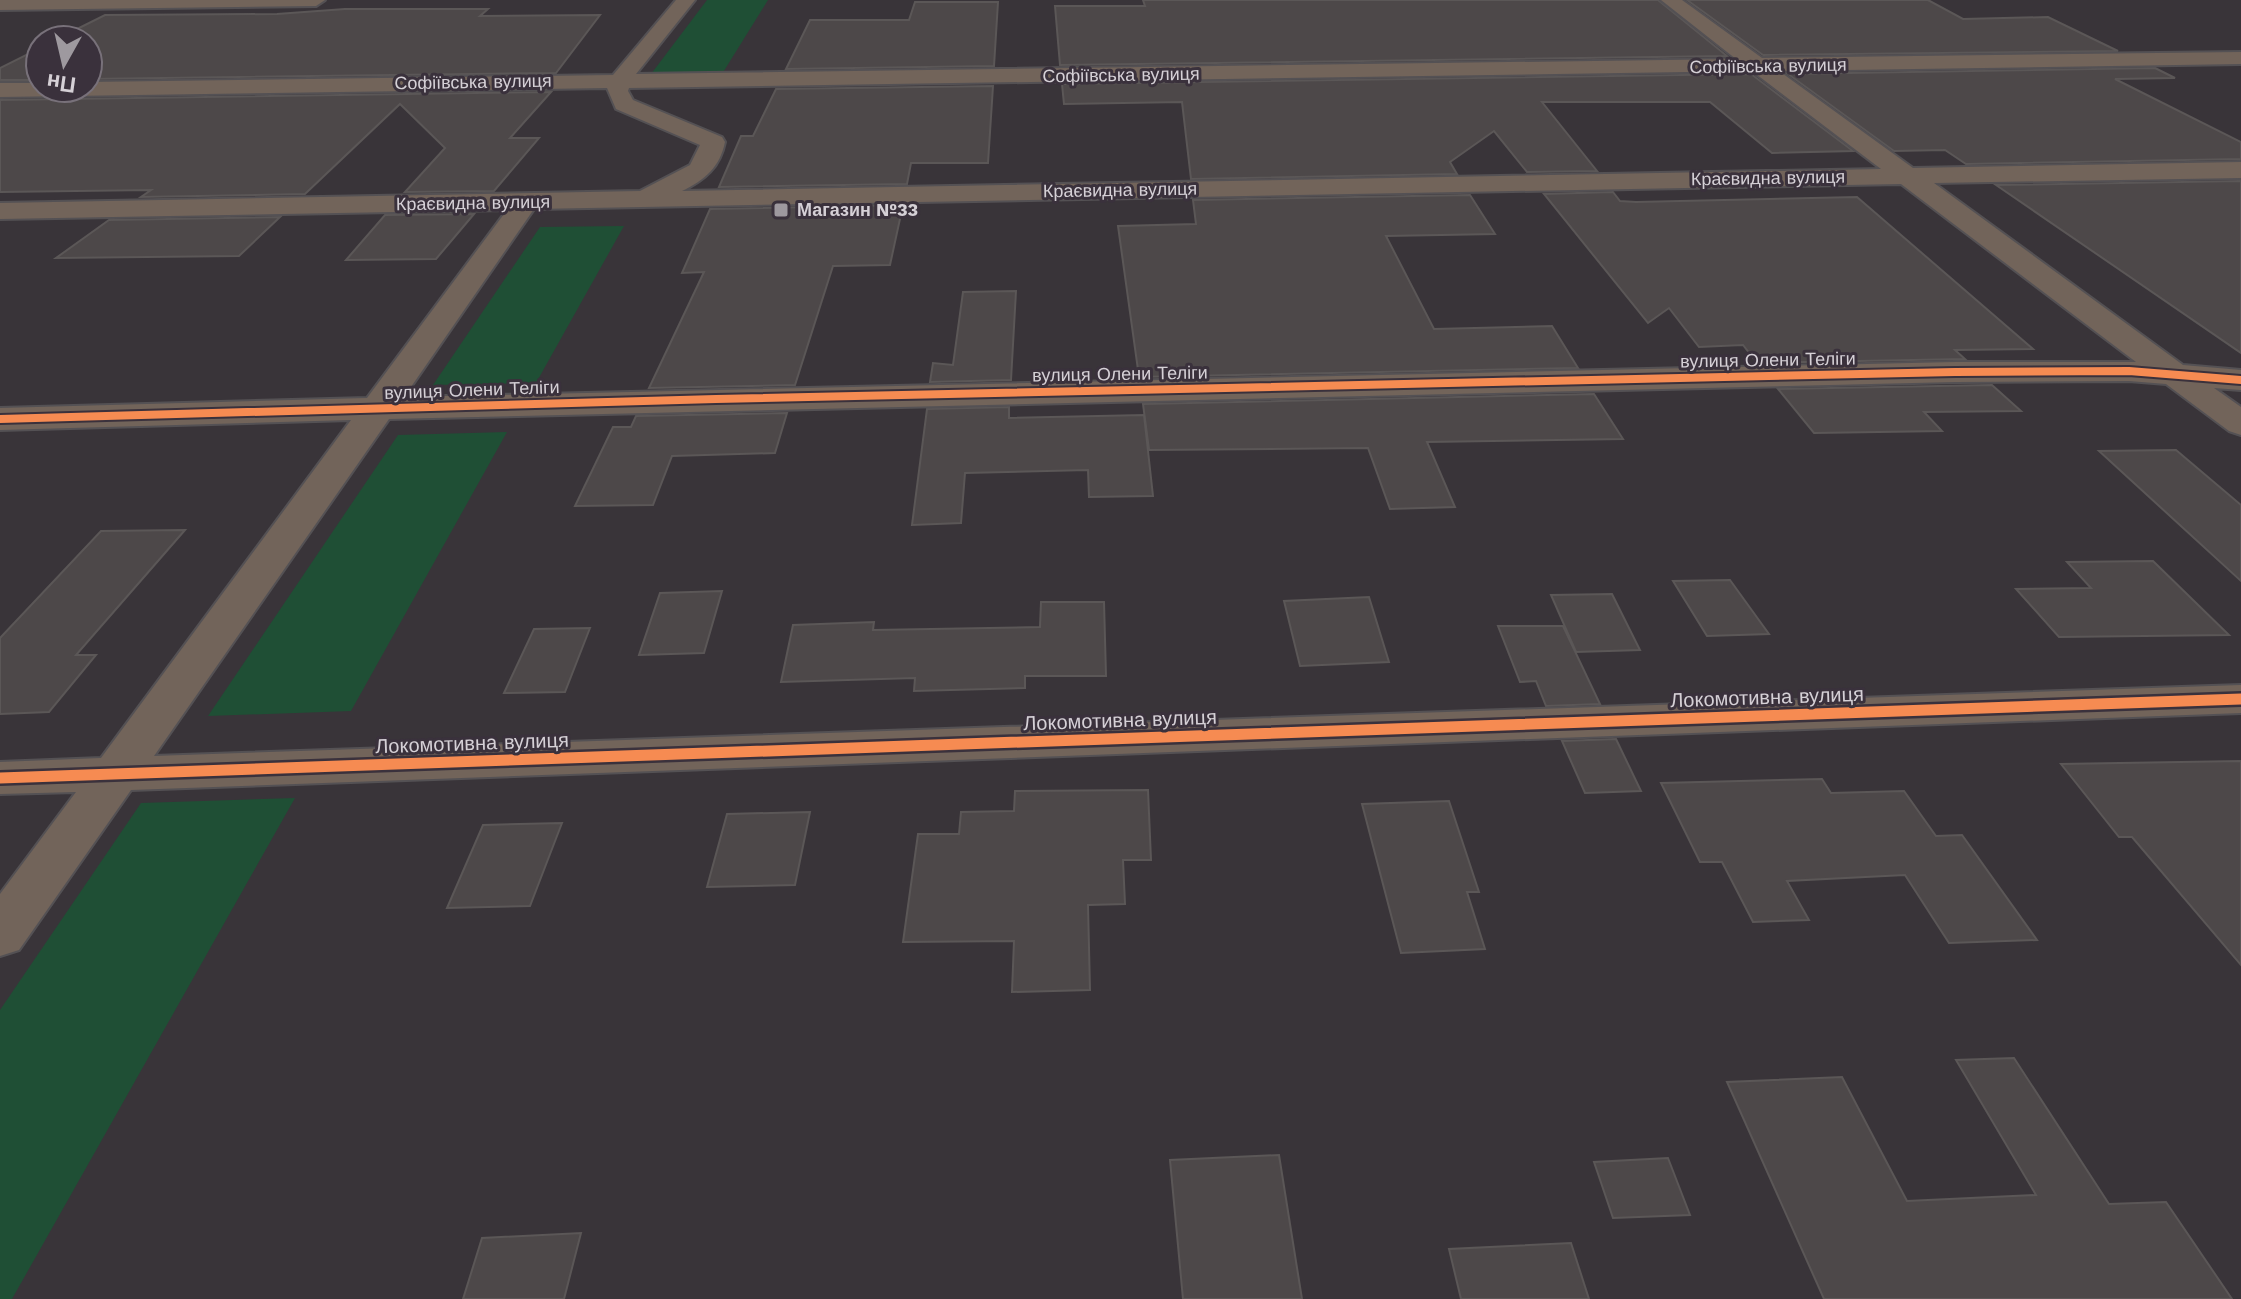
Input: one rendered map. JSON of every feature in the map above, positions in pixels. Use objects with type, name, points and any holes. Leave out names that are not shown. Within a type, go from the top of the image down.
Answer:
[{"type":"street","points":[[0,4],[316,0]]},
{"type":"street","points":[[640,199],[693,176],[711,157],[713,142],[684,127],[624,104],[617,91],[620,80],[686,0]]},
{"type":"street","points":[[1670,0],[2241,424]]},
{"type":"street","name":"Софіївська вулиця","points":[[0,90],[2241,58]]},
{"type":"street","name":"Краєвидна вулиця","points":[[0,211],[2241,170]]},
{"type":"street","points":[[0,935],[526,202]]},
{"type":"street","name":"вулиця Олени Теліги","points":[[0,419],[1923,372],[2067,370],[2241,380]]},
{"type":"street","name":"Локомотивна вулиця","points":[[0,778],[2241,699]]},
{"type":"green space","points":[[707,0],[768,0],[722,74],[651,74]]},
{"type":"green space","points":[[624,226],[536,383],[433,385],[540,227]]},
{"type":"green space","points":[[507,432],[351,711],[208,716],[398,435]]},
{"type":"green space","points":[[295,798],[12,1299],[0,1299],[0,1010],[141,803]]},
{"type":"building","points":[[1143,0],[1658,0],[1727,56],[1060,65],[1055,6],[1145,6]]},
{"type":"building","points":[[1687,0],[1928,0],[1963,19],[2048,17],[2118,51],[1763,55]]},
{"type":"building","points":[[915,2],[998,2],[994,66],[786,69],[810,20],[909,20]]},
{"type":"building","points":[[345,9],[488,9],[480,16],[600,15],[556,73],[104,79],[104,24],[87,24],[105,15],[277,14]]},
{"type":"building","points":[[24,56],[24,80],[0,80],[0,68]]},
{"type":"building","points":[[2155,68],[2175,78],[2115,79],[2241,142],[2241,159],[1966,164],[1945,150],[1894,151],[1788,74]]},
{"type":"building","points":[[1751,74],[1853,151],[1772,153],[1710,102],[1542,102],[1597,171],[1527,172],[1494,131],[1450,162],[1457,174],[1191,179],[1182,102],[1064,104],[1062,84]]},
{"type":"building","points":[[993,86],[988,163],[911,163],[907,184],[719,187],[741,136],[753,136],[776,89]]},
{"type":"building","points":[[551,92],[510,138],[539,138],[494,191],[405,192],[445,148],[400,104],[305,194],[141,197],[151,190],[0,192],[0,100],[24,100],[24,104],[104,104],[104,98]]},
{"type":"building","points":[[2241,181],[2241,353],[1996,185]]},
{"type":"building","points":[[1613,192],[1620,201],[1636,202],[1857,197],[2033,349],[1955,350],[1965,359],[1757,363],[1743,345],[1699,347],[1669,308],[1648,323],[1544,194]]},
{"type":"building","points":[[1470,195],[1495,234],[1386,236],[1434,329],[1552,326],[1578,368],[1139,377],[1118,226],[1196,224],[1193,200]]},
{"type":"building","points":[[903,205],[890,265],[833,266],[795,385],[649,388],[704,272],[682,273],[710,209]]},
{"type":"building","points":[[474,214],[436,259],[346,260],[385,215]]},
{"type":"building","points":[[280,217],[239,256],[56,258],[109,220]]},
{"type":"building","points":[[1016,291],[1011,380],[930,382],[933,363],[953,365],[963,292]]},
{"type":"building","points":[[1992,385],[2021,411],[1924,412],[1942,431],[1814,433],[1778,389]]},
{"type":"building","points":[[1594,394],[1623,439],[1427,442],[1455,507],[1390,509],[1368,448],[1149,450],[1143,404]]},
{"type":"building","points":[[1009,407],[1009,418],[1144,415],[1153,496],[1089,497],[1088,470],[965,473],[961,523],[912,525],[927,409]]},
{"type":"building","points":[[787,413],[775,453],[672,456],[653,505],[575,506],[613,427],[631,427],[636,416]]},
{"type":"building","points":[[2176,450],[2241,505],[2241,581],[2099,451]]},
{"type":"building","points":[[185,530],[76,655],[96,655],[49,712],[0,714],[0,638],[101,531]]},
{"type":"building","points":[[2153,561],[2229,635],[2059,637],[2016,589],[2091,588],[2067,562]]},
{"type":"building","points":[[1730,580],[1769,634],[1707,636],[1673,581]]},
{"type":"building","points":[[722,591],[704,653],[639,655],[660,593]]},
{"type":"building","points":[[1612,594],[1640,650],[1576,652],[1551,595]]},
{"type":"building","points":[[1369,597],[1389,662],[1300,666],[1284,601]]},
{"type":"building","points":[[1041,602],[1104,602],[1106,676],[1025,676],[1025,688],[914,691],[915,678],[781,682],[793,625],[874,622],[873,630],[1040,627]]},
{"type":"building","points":[[1498,626],[1563,626],[1600,704],[1546,706],[1536,681],[1520,682]]},
{"type":"building","points":[[590,628],[565,692],[504,693],[534,629]]},
{"type":"building","points":[[1616,739],[1641,791],[1585,793],[1562,741]]},
{"type":"building","points":[[2241,761],[2241,965],[2132,837],[2119,837],[2061,764]]},
{"type":"building","points":[[1822,779],[1831,793],[1904,791],[1936,836],[1962,835],[2037,940],[1949,943],[1905,875],[1787,881],[1809,920],[1753,922],[1722,862],[1700,862],[1661,783]]},
{"type":"building","points":[[1148,790],[1151,860],[1123,860],[1125,904],[1088,905],[1090,990],[1012,992],[1014,941],[903,942],[918,834],[959,834],[961,812],[1014,811],[1015,791]]},
{"type":"building","points":[[1449,801],[1479,892],[1467,892],[1485,949],[1401,953],[1362,804]]},
{"type":"building","points":[[810,812],[795,885],[707,887],[727,814]]},
{"type":"building","points":[[562,823],[530,906],[447,908],[483,825]]},
{"type":"building","points":[[2014,1058],[2109,1204],[2166,1202],[2232,1299],[1824,1299],[1727,1082],[1842,1077],[1907,1201],[2036,1195],[1956,1060]]},
{"type":"building","points":[[1279,1155],[1302,1299],[1183,1299],[1170,1160]]},
{"type":"building","points":[[1668,1158],[1690,1215],[1613,1218],[1594,1162]]},
{"type":"building","points":[[581,1233],[564,1299],[463,1299],[482,1238]]},
{"type":"building","points":[[1571,1243],[1589,1299],[1461,1299],[1449,1249]]},
{"type":"cycle path","points":[[0,419],[716,399],[1955,372],[2129,371],[2241,380]]},
{"type":"cycle path","points":[[0,778],[2241,699]]},
{"type":"place","name":"Магазин №33","points":[[781,210]]}]
